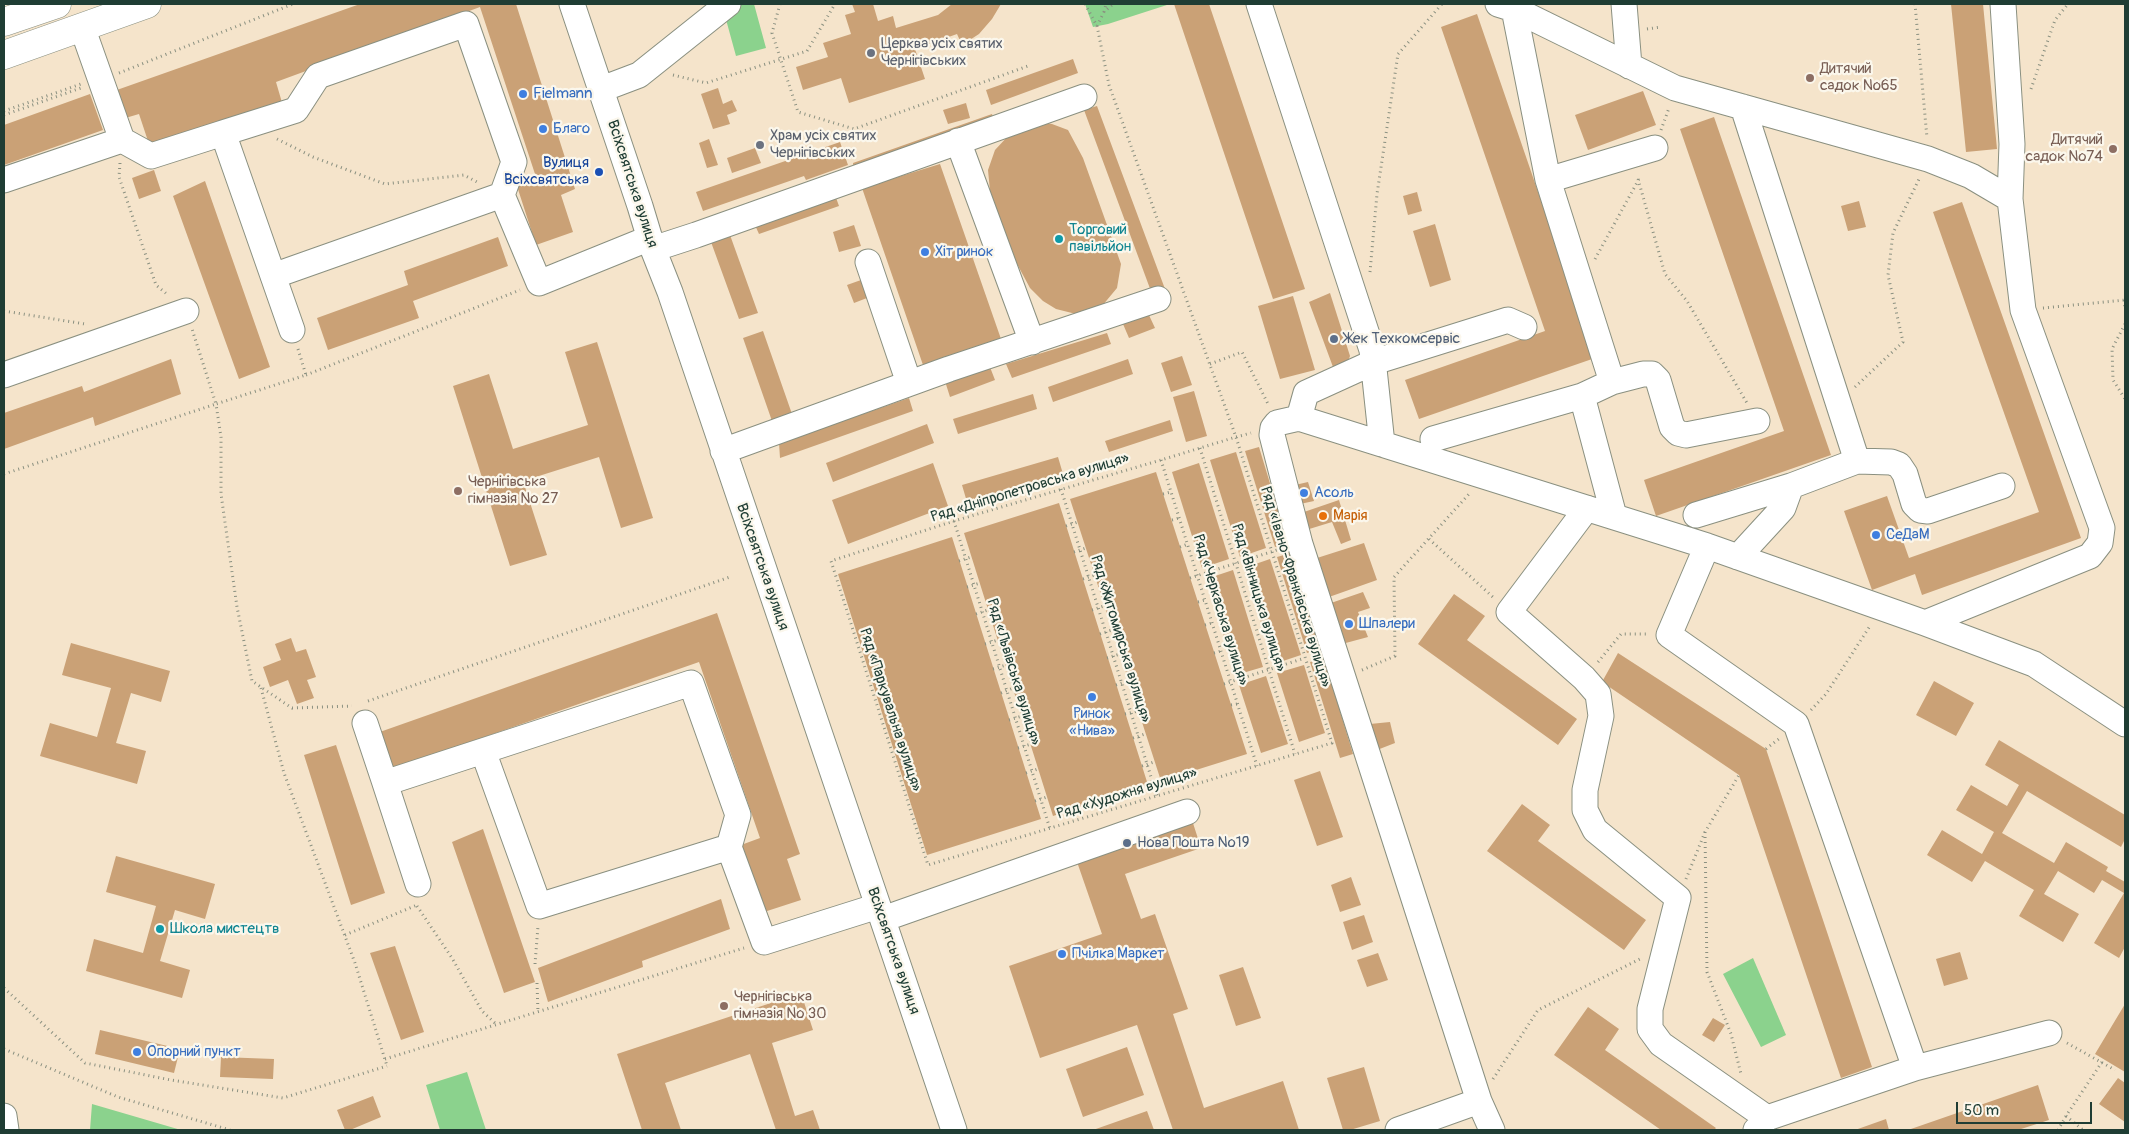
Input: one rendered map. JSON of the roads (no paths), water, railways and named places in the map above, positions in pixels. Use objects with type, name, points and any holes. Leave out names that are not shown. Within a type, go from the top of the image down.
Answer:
[{"type":"main road","points":[[4,22],[57,4]]},
{"type":"main road","points":[[4,55],[147,4]]},
{"type":"street","name":"Всіхсвятська вулиця","points":[[572,4],[602,89],[651,244],[670,292],[954,1130]]},
{"type":"street","points":[[602,89],[639,75],[728,4]]},
{"type":"street","points":[[1259,4],[1365,324],[1374,362],[1382,444]]},
{"type":"street","points":[[1624,4],[1629,66]]},
{"type":"street","points":[[1924,623],[2090,556],[2100,543],[2102,528],[2023,310],[2010,199],[2012,144],[2003,4]]},
{"type":"street","points":[[1506,6],[1675,88],[1928,159],[1971,176],[2010,199]]},
{"type":"street","points":[[1506,6],[1548,180],[1612,382]]},
{"type":"street","points":[[82,28],[122,140],[151,156],[296,110],[318,76],[466,24],[514,162],[502,195],[539,283],[651,244],[696,235],[1084,97]]},
{"type":"street","points":[[1743,108],[1857,461]]},
{"type":"street","points":[[223,133],[292,330]]},
{"type":"street","points":[[4,180],[122,140]]},
{"type":"street","points":[[958,142],[1032,342]]},
{"type":"street","points":[[1548,180],[1655,148]]},
{"type":"street","points":[[273,276],[502,195]]},
{"type":"street","points":[[868,262],[909,383]]},
{"type":"street","points":[[723,451],[909,383],[1158,299]]},
{"type":"street","points":[[4,375],[186,311]]},
{"type":"street","points":[[1492,1130],[1479,1101],[1342,678],[1298,535],[1272,435],[1273,428],[1288,421],[1306,393],[1374,362],[1508,320],[1524,327]]},
{"type":"street","points":[[1433,439],[1582,396],[1612,382],[1643,374],[1652,374],[1658,380],[1672,427],[1678,433],[1686,435],[1757,420]]},
{"type":"street","points":[[1582,396],[1614,516]]},
{"type":"street","points":[[1288,421],[1382,444],[1614,516],[1707,546],[1878,606],[2034,664],[2125,724]]},
{"type":"street","points":[[1696,515],[1791,486],[1857,461],[1891,462],[1899,465],[1905,474],[1914,504],[1920,510],[1928,511],[2002,486]]},
{"type":"street","points":[[1738,557],[1783,508],[1791,486]]},
{"type":"street","points":[[1587,508],[1510,612],[1584,678],[1598,694],[1601,716],[1585,790],[1585,810],[1595,830],[1678,898],[1650,1009],[1650,1029],[1660,1044],[1757,1117],[1915,1068],[2049,1033]]},
{"type":"street","points":[[1707,546],[1669,635],[1796,724],[1915,1068]]},
{"type":"street","points":[[385,783],[691,683],[738,815],[729,847],[764,942],[880,913],[1187,812]]},
{"type":"street","points":[[360,711],[385,783],[418,895]]},
{"type":"street","points":[[484,751],[539,906],[729,847]]},
{"type":"street","points":[[1398,1130],[1479,1101]]},
{"type":"street","points":[[4,1116],[6,1130]]},
{"type":"place","name":"Церква усіх святих Чернігівських","points":[[871,53]]},
{"type":"place","name":"Дитячий садок №65","points":[[1810,78]]},
{"type":"place","name":"Fielmann","points":[[523,94]]},
{"type":"place","name":"Благо","points":[[543,129]]},
{"type":"place","name":"Храм усіх святих Чернігівських","points":[[760,145]]},
{"type":"place","name":"Дитячий садок №74","points":[[2113,149]]},
{"type":"place","name":"Вулиця Всіхсвятська","points":[[599,172]]},
{"type":"place","name":"Торговий павільйон","points":[[1059,239]]},
{"type":"place","name":"Хіт ринок","points":[[925,252]]},
{"type":"place","name":"Жек Техкомсервіс","points":[[1334,339]]},
{"type":"place","name":"Чернігівська гімназія № 27","points":[[458,491]]},
{"type":"place","name":"Асоль","points":[[1304,493]]},
{"type":"place","name":"Марія","points":[[1323,516]]},
{"type":"place","name":"СеДаМ","points":[[1876,535]]},
{"type":"place","name":"Шпалери","points":[[1349,624]]},
{"type":"place","name":"Ринок «Нива»","points":[[1092,697]]},
{"type":"place","name":"Нова Пошта №19","points":[[1127,843]]},
{"type":"place","name":"Школа мистецтв","points":[[160,929]]},
{"type":"place","name":"Пчілка Маркет","points":[[1062,954]]},
{"type":"place","name":"Чернігівська гімназія № 30","points":[[724,1006]]},
{"type":"place","name":"Опорний пункт","points":[[137,1052]]}]
